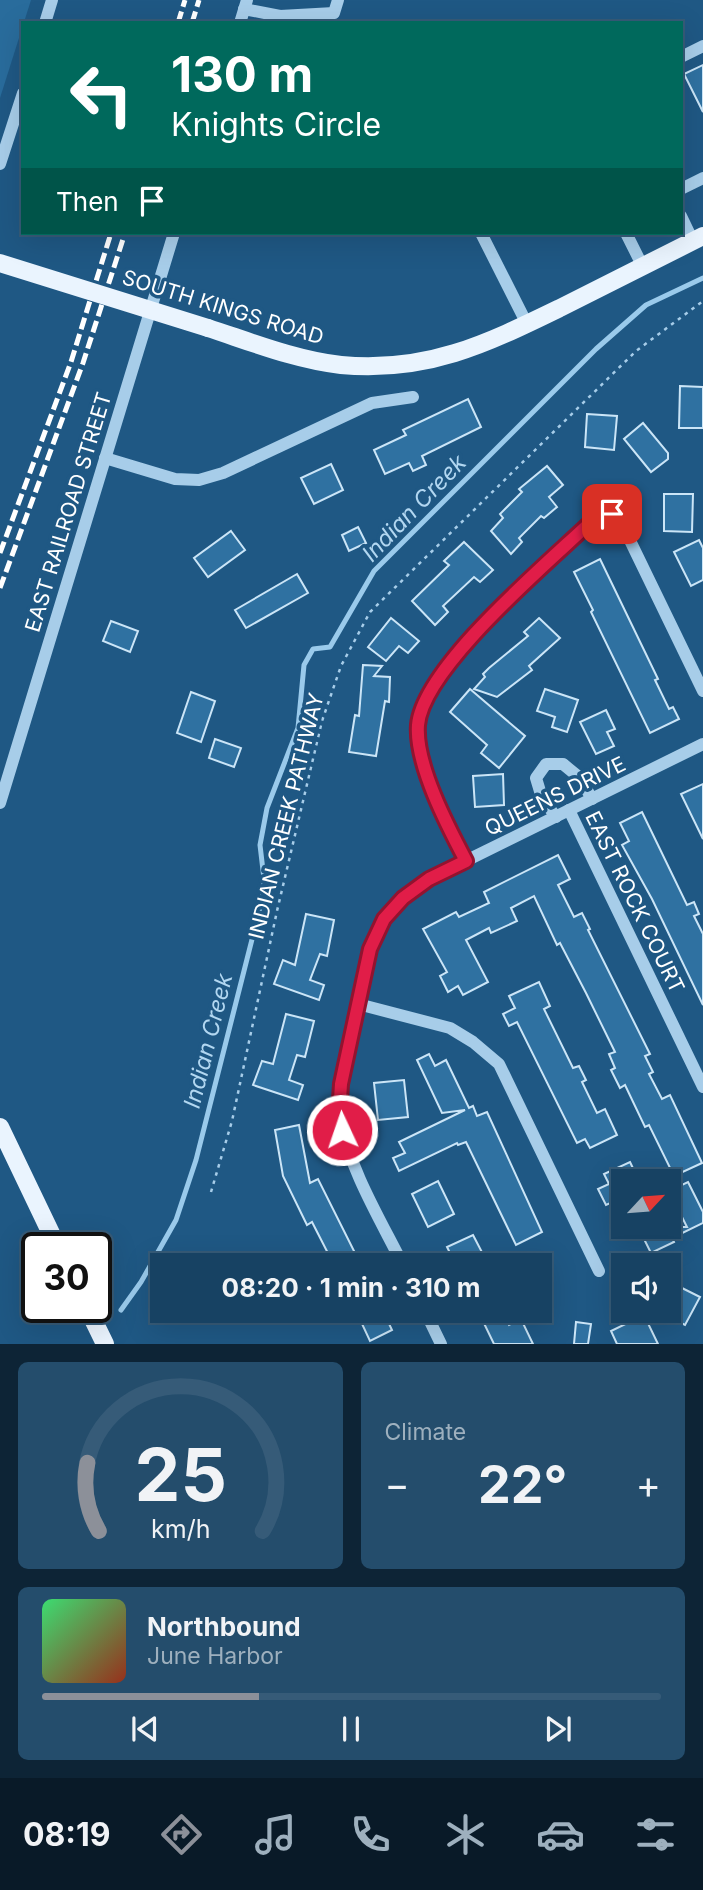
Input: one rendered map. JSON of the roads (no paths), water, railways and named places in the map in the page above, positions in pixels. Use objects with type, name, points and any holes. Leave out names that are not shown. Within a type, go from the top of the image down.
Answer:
[{"type":"main road","name":"SOUTH KINGS ROAD","points":[[0,264],[294,356],[340,365],[382,366],[430,361],[462,352],[527,324],[698,239]]},
{"type":"main road","points":[[0,1127],[50,1232]]},
{"type":"main road","points":[[95,1323],[105,1344]]},
{"type":"street","points":[[37,0],[52,2],[46,21]]},
{"type":"street","points":[[241,21],[245,4],[280,16],[336,6]]},
{"type":"street","points":[[683,56],[703,46]]},
{"type":"street","points":[[0,164],[21,99]]},
{"type":"street","points":[[0,113],[15,117]]},
{"type":"street","points":[[683,188],[703,178]]},
{"type":"street","points":[[683,219],[698,239]]},
{"type":"street","name":"EAST RAILROAD STREET","points":[[0,803],[173,235]]},
{"type":"street","points":[[482,235],[527,324]]},
{"type":"street","points":[[627,235],[643,267]]},
{"type":"street","points":[[104,458],[175,479],[199,480],[223,473],[372,403],[413,397]]},
{"type":"street","points":[[612,514],[619,491]]},
{"type":"street","points":[[612,514],[622,524],[631,540],[703,691]]},
{"type":"street","points":[[466,861],[448,826],[423,763],[418,727],[423,703],[463,644],[593,520],[612,514]]},
{"type":"street","name":"QUEENS DRIVE","points":[[397,1253],[358,1173],[346,1144],[339,1115],[341,1084],[370,949],[384,919],[403,898],[429,879],[703,744]]},
{"type":"street","points":[[556,817],[542,798],[537,778],[546,764],[563,764],[580,778],[592,799]]},
{"type":"street","name":"EAST ROCK COURT","points":[[569,810],[703,1087]]},
{"type":"street","points":[[358,1004],[450,1028],[473,1042],[499,1064],[599,1271]]},
{"type":"street","points":[[431,1323],[441,1344]]},
{"type":"waterway","name":"Indian Creek","points":[[121,1310],[141,1282],[176,1220],[196,1160],[262,900],[264,879],[260,845],[267,808],[298,728],[304,665],[313,649],[330,647],[374,571],[596,349],[646,305],[703,278]]},
{"type":"railway","points":[[179,21],[185,0]]},
{"type":"railway","points":[[193,21],[199,0]]},
{"type":"railway","points":[[0,553],[71,362],[110,235]]},
{"type":"railway","points":[[0,588],[83,363],[124,235]]}]
